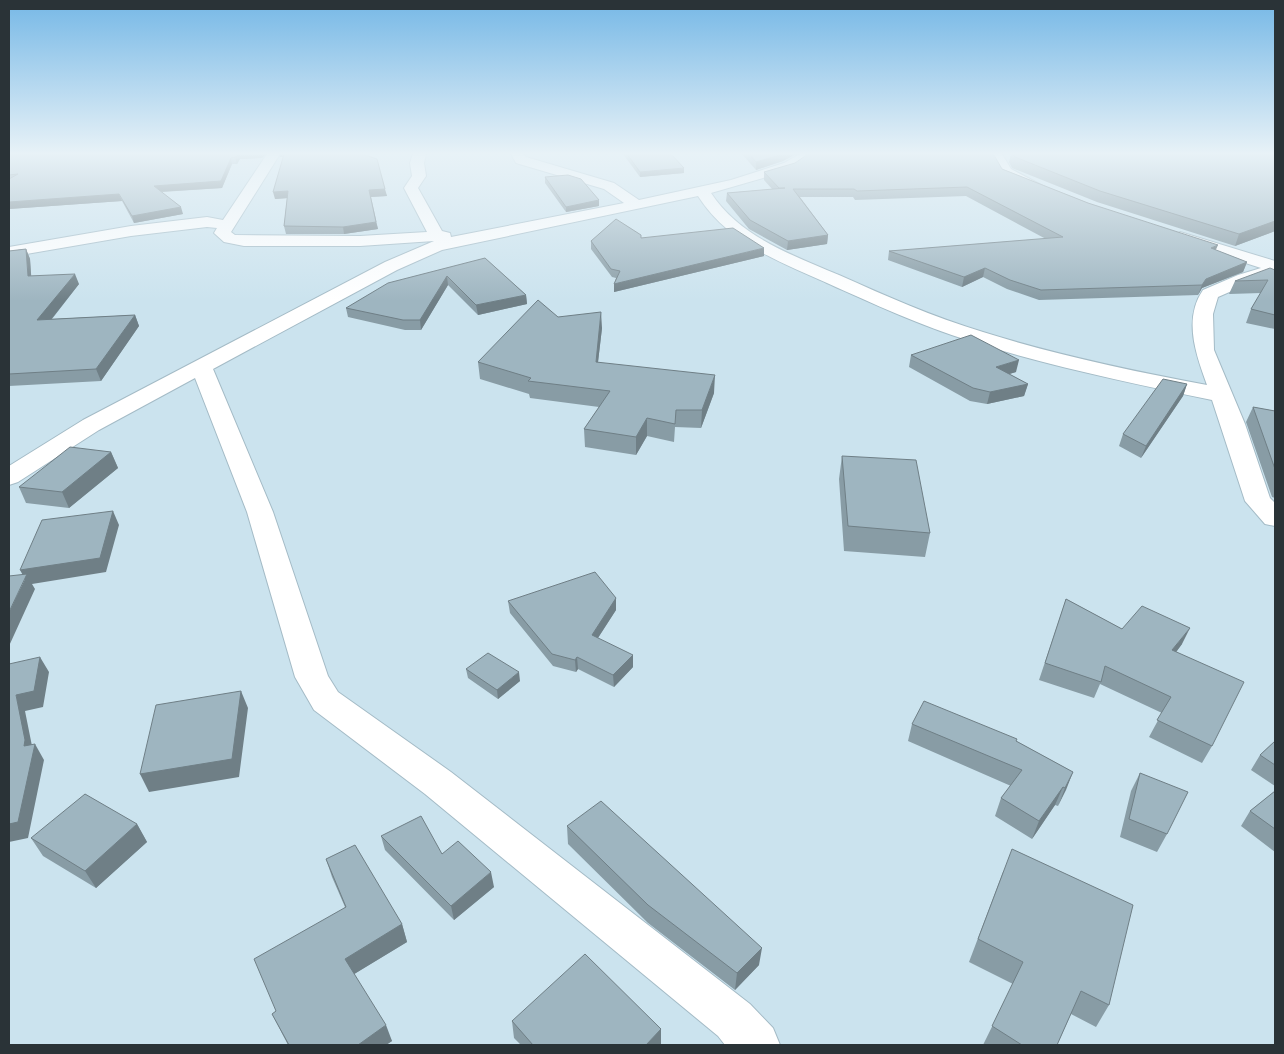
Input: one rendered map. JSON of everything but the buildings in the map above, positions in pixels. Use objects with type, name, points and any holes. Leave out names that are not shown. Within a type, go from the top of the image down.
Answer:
[{"type":"street","points":[[240,203],[222,233],[230,239],[244,241],[360,241],[437,236],[475,236]]},
{"type":"street","points":[[419,203],[437,236]]},
{"type":"street","points":[[9,477],[91,424],[390,266],[436,246],[475,236],[644,203]]},
{"type":"street","points":[[709,203],[724,222],[771,252],[878,300],[995,343],[1102,371],[1222,395]]},
{"type":"street","points":[[9,252],[169,226],[207,222],[226,225]]},
{"type":"street","points":[[1167,233],[1275,269]]},
{"type":"street","points":[[1275,269],[1244,279],[1210,294],[1203,314],[1204,350],[1222,395],[1258,501],[1275,518]]},
{"type":"street","points":[[201,366],[260,512],[312,677],[326,700],[438,783],[734,1020],[756,1045]]}]
